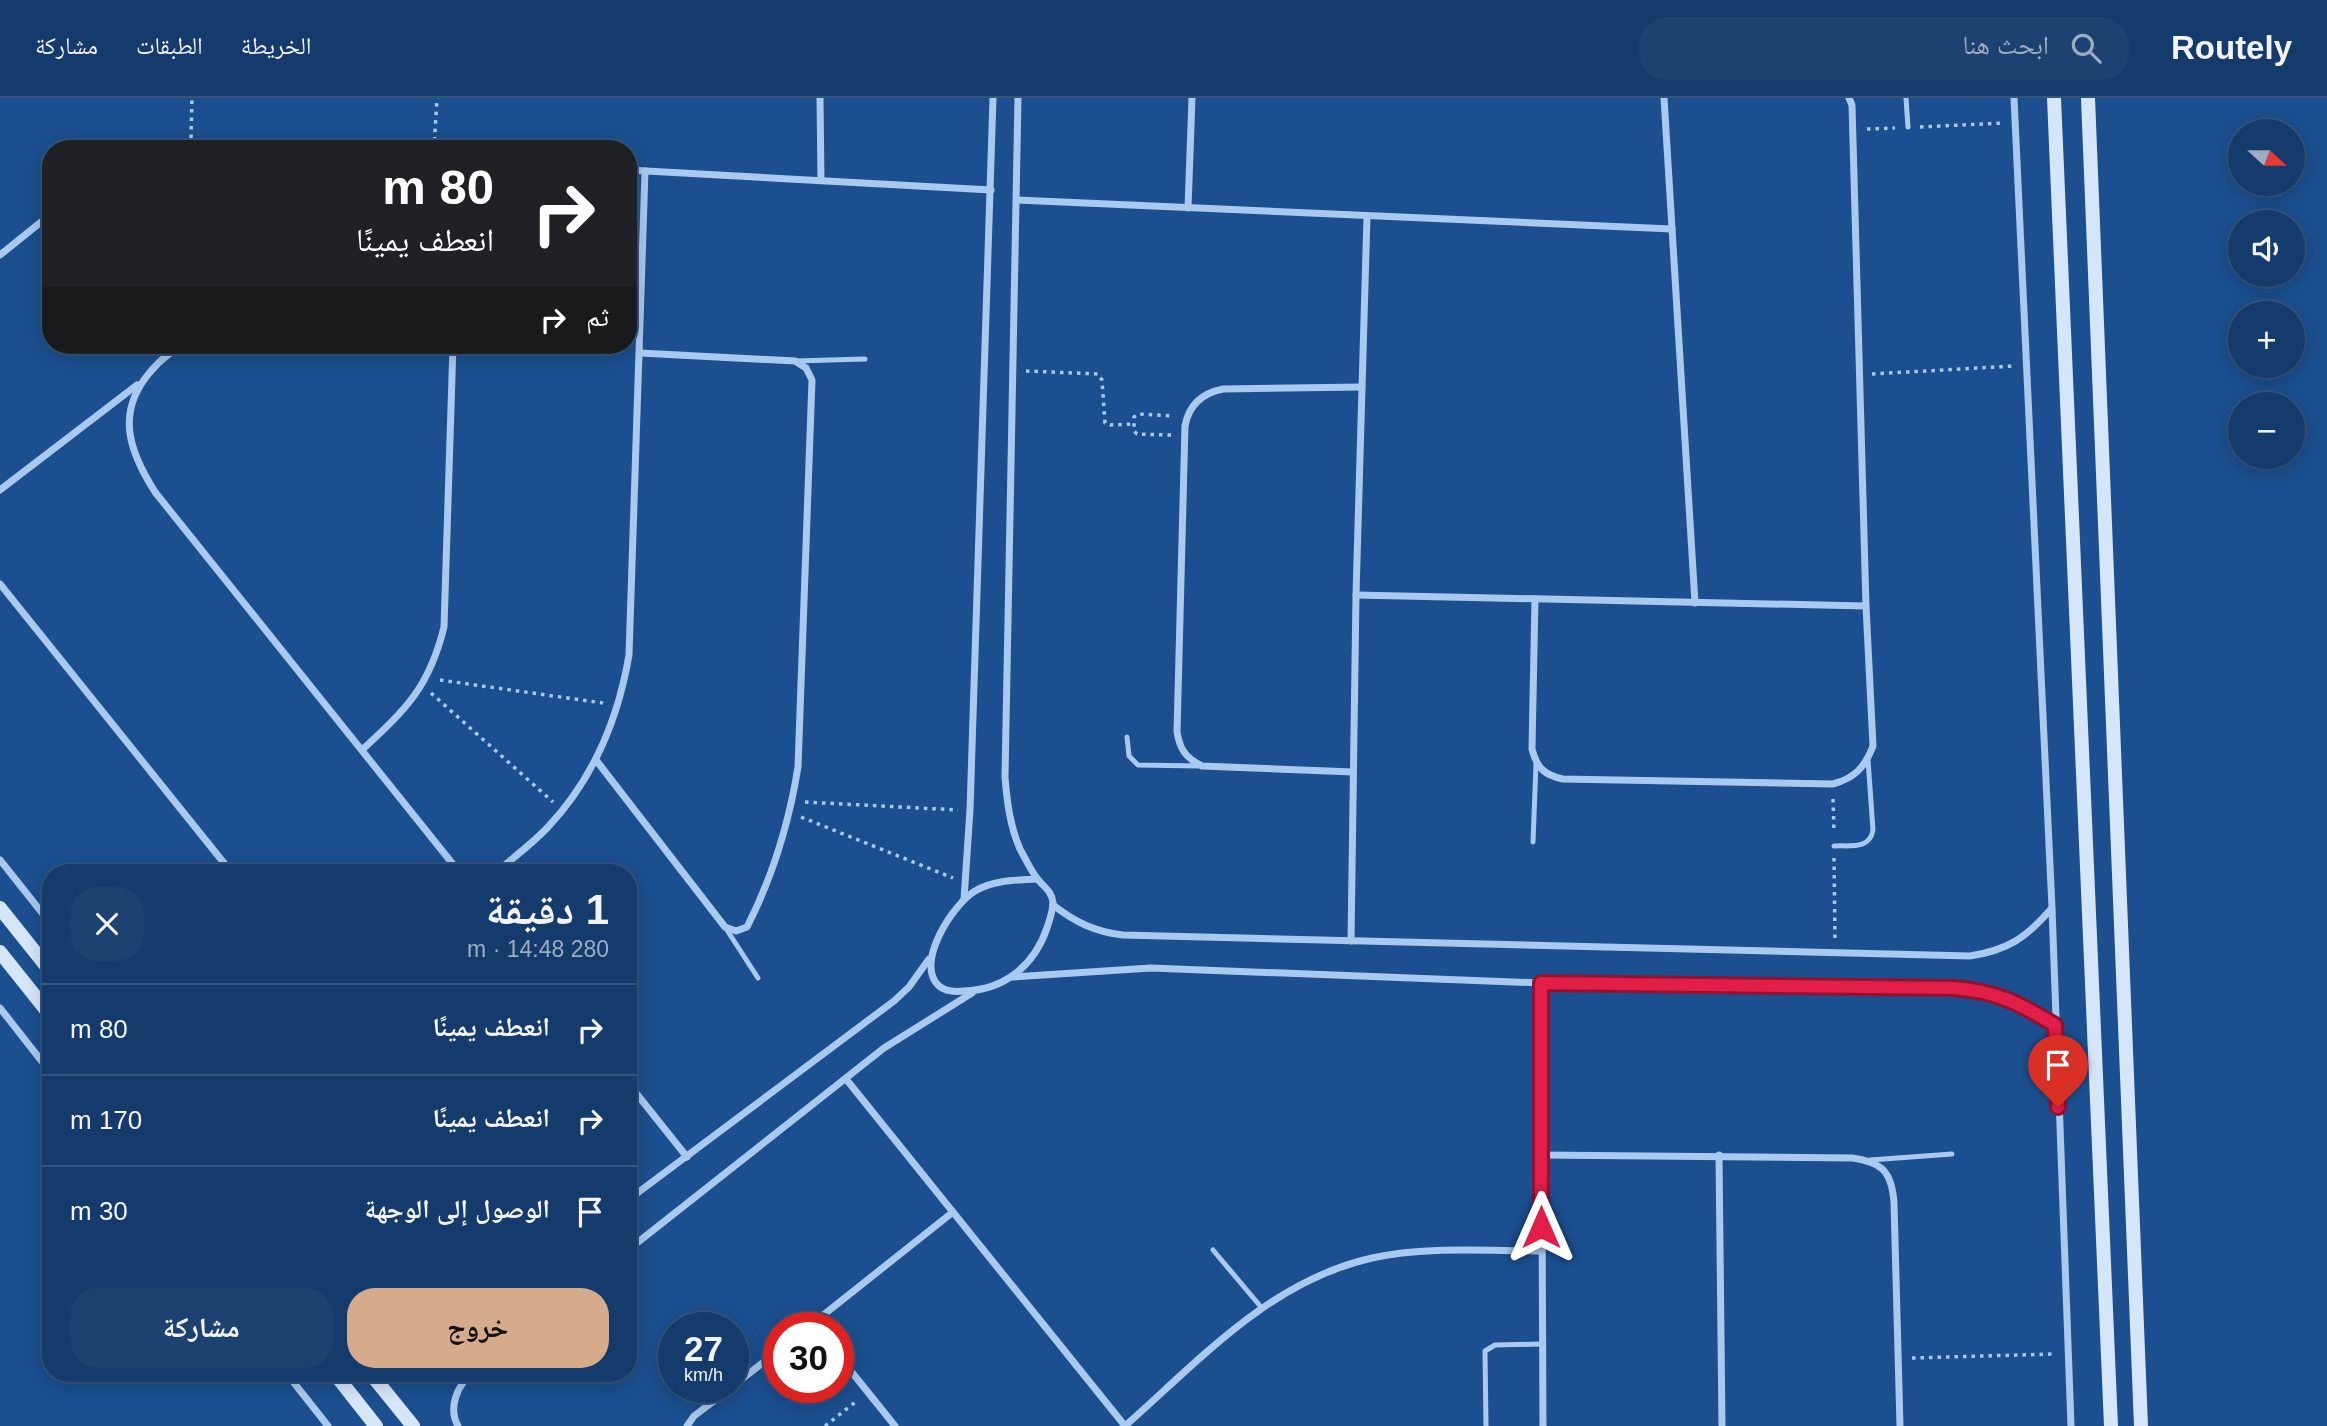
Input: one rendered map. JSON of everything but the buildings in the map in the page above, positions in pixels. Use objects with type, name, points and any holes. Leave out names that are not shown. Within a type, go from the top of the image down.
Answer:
[{"type":"street","points":[[820,98],[821,180]]},
{"type":"street","points":[[964,899],[970,810],[993,98]]},
{"type":"street","points":[[637,1243],[914,1028],[975,991],[1000,984],[1012,977],[1029,962],[1042,943],[1053,905],[1051,894],[1037,879],[1020,849],[1007,802],[1005,777],[1018,98]]},
{"type":"street","points":[[1188,208],[1192,98]]},
{"type":"street","points":[[1664,98],[1695,603]]},
{"type":"street","points":[[1535,599],[1532,749],[1536,764],[1547,775],[1563,779],[1833,784],[1847,780],[1859,772],[1868,760],[1872,746],[1853,129],[1852,104],[1849,98]]},
{"type":"street","points":[[2014,98],[2052,908],[2071,1426]]},
{"type":"street","points":[[2054,98],[2111,1426]]},
{"type":"street","points":[[2088,98],[2141,1426]]},
{"type":"street","points":[[637,171],[990,190]]},
{"type":"street","points":[[505,864],[546,829],[581,786],[596,760],[619,705],[629,655],[645,171]]},
{"type":"street","points":[[1017,200],[1672,229]]},
{"type":"street","points":[[1352,941],[1356,595],[1367,216]]},
{"type":"street","points":[[0,255],[42,221]]},
{"type":"street","points":[[596,760],[725,926],[736,931],[747,927],[778,855],[793,802],[798,767],[812,380],[806,368],[795,360],[640,352]]},
{"type":"street","points":[[0,490],[141,382],[158,363],[172,354]]},
{"type":"street","points":[[362,750],[401,714],[425,682],[438,654],[444,627],[453,354]]},
{"type":"street","points":[[141,382],[130,406],[128,426],[142,472],[155,492],[453,864]]},
{"type":"street","points":[[1353,772],[1202,766],[1188,760],[1179,747],[1177,732],[1185,435],[1187,417],[1192,406],[1201,397],[1223,388],[1362,387]]},
{"type":"street","points":[[0,584],[225,864]]},
{"type":"street","points":[[1356,595],[1866,606]]},
{"type":"street","points":[[0,860],[42,913]]},
{"type":"street","points":[[975,991],[943,989],[931,975],[933,952],[945,924],[964,899],[975,890],[1003,881],[1037,879]]},
{"type":"street","points":[[1053,905],[1077,923],[1107,933],[1970,956],[1993,952],[2015,943],[2034,928],[2052,908]]},
{"type":"street","points":[[0,908],[42,961]]},
{"type":"street","points":[[0,952],[42,1005]]},
{"type":"street","points":[[637,1193],[894,1001],[909,987],[933,952]]},
{"type":"street","points":[[1012,977],[1151,968],[1541,983],[1977,989],[2022,1004],[2055,1025]]},
{"type":"street","points":[[1541,983],[1543,1426]]},
{"type":"street","points":[[0,1008],[42,1062]]},
{"type":"street","points":[[846,1079],[1125,1426],[1261,1307],[1296,1285],[1334,1268],[1373,1257],[1414,1252],[1541,1251]]},
{"type":"street","points":[[637,1094],[687,1157]]},
{"type":"street","points":[[1541,1155],[1852,1158],[1870,1160],[1885,1170],[1893,1185],[1900,1426]]},
{"type":"street","points":[[1719,1155],[1722,1426]]},
{"type":"street","points":[[830,1312],[953,1212]]},
{"type":"street","points":[[749,1374],[763,1363]]},
{"type":"street","points":[[854,1375],[895,1426]]},
{"type":"street","points":[[293,1382],[328,1426]]},
{"type":"street","points":[[341,1382],[376,1426]]},
{"type":"street","points":[[377,1382],[413,1426]]},
{"type":"street","points":[[458,1426],[454,1420],[454,1398],[463,1382]]},
{"type":"street","points":[[686,1425],[713,1403]]},
{"type":"lane","points":[[1906,98],[1908,127]]},
{"type":"lane","points":[[795,360],[865,359]]},
{"type":"lane","points":[[1127,737],[1129,756],[1138,765],[1202,766]]},
{"type":"lane","points":[[1834,846],[1860,845],[1872,838],[1868,760]]},
{"type":"lane","points":[[1533,842],[1536,764]]},
{"type":"lane","points":[[725,926],[758,978]]},
{"type":"lane","points":[[1870,1160],[1952,1154]]},
{"type":"lane","points":[[1213,1250],[1261,1307]]},
{"type":"lane","points":[[1486,1426],[1485,1351],[1495,1345],[1542,1344]]},
{"type":"path","points":[[190,140],[191,98]]},
{"type":"path","points":[[435,140],[437,98]]},
{"type":"path","points":[[1853,129],[2016,123]]},
{"type":"path","points":[[1859,375],[2026,365]]},
{"type":"path","points":[[1014,370],[1098,374],[1102,380],[1105,423],[1134,424]]},
{"type":"path","points":[[1185,435],[1139,435],[1134,424],[1136,414],[1187,417]]},
{"type":"path","points":[[425,682],[619,705]]},
{"type":"path","points":[[425,682],[563,810]]},
{"type":"path","points":[[1833,784],[1836,954]]},
{"type":"path","points":[[793,802],[970,810]]},
{"type":"path","points":[[790,813],[964,883]]},
{"type":"path","points":[[1899,1359],[2068,1353]]},
{"type":"path","points":[[825,1426],[868,1392]]},
{"type":"route","points":[[1541,1227],[1541,983],[1977,989],[2022,1004],[2055,1025],[2058,1107]]}]
